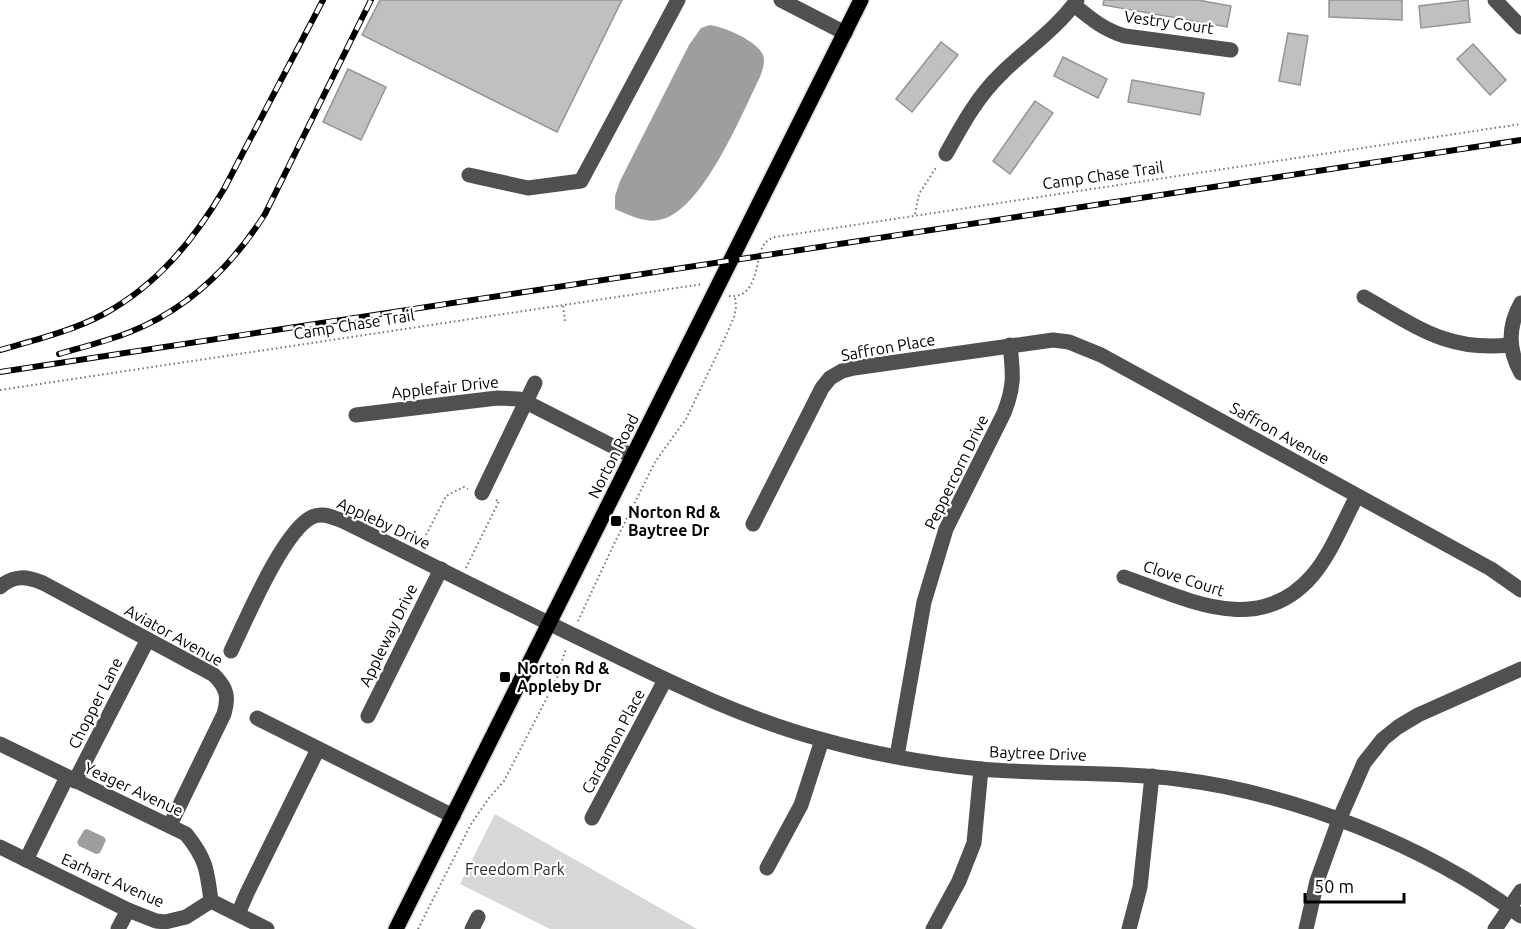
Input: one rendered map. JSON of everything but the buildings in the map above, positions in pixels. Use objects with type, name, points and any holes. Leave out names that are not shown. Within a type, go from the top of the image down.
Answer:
[{"type":"main road","name":"Norton Road","points":[[396,929],[861,0]]},
{"type":"street","points":[[469,175],[528,188],[581,181],[678,0]]},
{"type":"street","points":[[781,0],[845,33]]},
{"type":"street","points":[[1495,0],[1521,27]]},
{"type":"street","points":[[946,154],[973,106],[999,75],[1061,19],[1076,2]]},
{"type":"street","name":"Vestry Court","points":[[1076,2],[1097,24],[1112,32],[1125,36],[1231,50]]},
{"type":"street","points":[[1364,297],[1422,330],[1457,344],[1477,347],[1510,345]]},
{"type":"street","points":[[1521,303],[1512,324],[1510,345],[1521,373]]},
{"type":"street","name":"Saffron Avenue","points":[[1010,345],[1053,340],[1085,347],[1491,569],[1521,590]]},
{"type":"street","name":"Saffron Place","points":[[753,524],[815,398],[830,378],[842,371],[1010,345]]},
{"type":"street","name":"Peppercorn Drive","points":[[897,756],[924,602],[946,529],[1011,395],[1014,382],[1010,345]]},
{"type":"street","points":[[482,493],[535,383]]},
{"type":"street","name":"Applefair Drive","points":[[357,416],[497,398],[519,399],[633,456]]},
{"type":"street","name":"Clove Court","points":[[1124,577],[1225,610],[1257,610],[1274,604],[1293,593],[1312,576],[1322,563],[1357,496]]},
{"type":"street","name":"Appleby Drive","points":[[231,651],[284,545],[309,518],[326,515],[343,521],[550,624]]},
{"type":"street","name":"Appleway Drive","points":[[368,716],[441,569]]},
{"type":"street","name":"Aviator Avenue","points":[[0,587],[9,579],[26,577],[43,583],[147,641],[214,675],[225,686],[228,700],[224,714],[170,825]]},
{"type":"street","name":"Baytree Drive","points":[[550,624],[738,713],[822,740],[897,756],[981,769],[1152,776],[1206,783],[1274,799],[1377,834],[1459,874],[1515,911]]},
{"type":"street","name":"Chopper Lane","points":[[26,860],[147,641]]},
{"type":"street","points":[[1306,929],[1317,881],[1339,820],[1364,763],[1383,740],[1398,727],[1418,715],[1521,669]]},
{"type":"street","name":"Cardamon Place","points":[[592,818],[665,680]]},
{"type":"street","points":[[257,718],[453,816]]},
{"type":"street","points":[[767,868],[801,805],[822,740]]},
{"type":"street","name":"Yeager Avenue","points":[[0,744],[186,834],[199,849],[206,864],[211,901]]},
{"type":"street","points":[[238,914],[318,749]]},
{"type":"street","points":[[933,929],[959,881],[974,843],[981,769]]},
{"type":"street","points":[[1129,929],[1140,887],[1152,776]]},
{"type":"street","name":"Earhart Avenue","points":[[0,848],[128,910],[165,922],[186,917],[211,901]]},
{"type":"street","points":[[1495,929],[1515,911],[1521,891]]},
{"type":"street","points":[[211,901],[267,929]]},
{"type":"street","points":[[118,929],[128,910]]},
{"type":"path","name":"Camp Chase Trail","points":[[735,297],[746,290],[756,274],[763,246],[775,237],[1521,124]]},
{"type":"path","points":[[914,215],[919,194],[946,154]]},
{"type":"path","name":"Camp Chase Trail","points":[[0,390],[699,284],[710,286]]},
{"type":"path","points":[[418,929],[471,824],[504,781],[557,678],[564,654],[601,570],[656,462],[682,426],[724,340],[734,317],[735,297],[724,294]]},
{"type":"path","points":[[563,305],[565,321]]},
{"type":"path","points":[[424,539],[446,496],[464,487]]},
{"type":"path","points":[[461,579],[499,501]]},
{"type":"green space","name":"Freedom Park","points":[[495,814],[697,929],[550,929],[460,884]]},
{"type":"shaded area","points":[[710,25],[731,31],[753,43],[764,59],[760,77],[731,136],[705,181],[690,200],[675,213],[659,220],[648,220],[615,209],[615,196],[620,181],[689,45],[701,28]]},
{"type":"shaded area","points":[[87,829],[106,840],[100,853],[96,854],[79,846],[77,842]]},
{"type":"railway","points":[[0,350],[40,339],[104,314],[141,289],[173,260],[200,226],[224,189],[323,0]]},
{"type":"railway","points":[[59,354],[130,332],[171,311],[207,284],[238,251],[265,214],[371,0]]},
{"type":"railway","points":[[0,372],[1521,140]]},
{"type":"place","name":"Norton Rd & Baytree Dr","points":[[616,521]]},
{"type":"place","name":"Norton Rd & Appleby Dr","points":[[505,677]]}]
